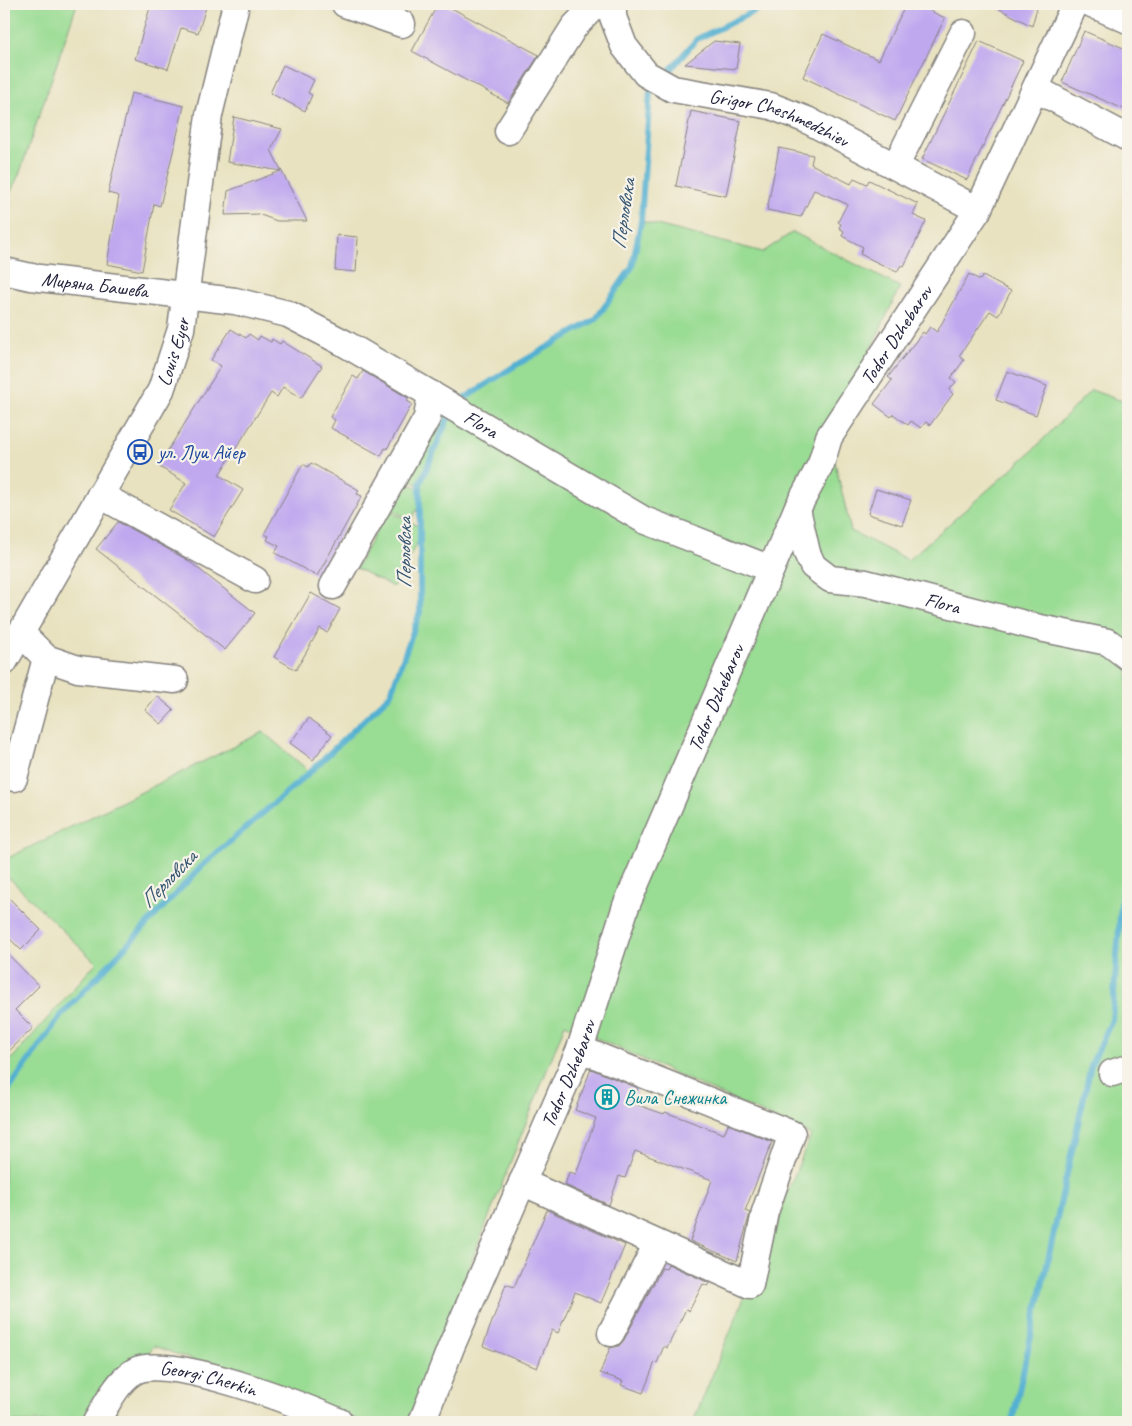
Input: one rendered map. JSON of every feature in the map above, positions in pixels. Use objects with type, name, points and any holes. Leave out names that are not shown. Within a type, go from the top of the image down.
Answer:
[{"type":"street","name":"Louis Eyer","points":[[4,662],[161,390],[181,329],[187,296],[188,272],[208,115],[236,4]]},
{"type":"street","points":[[345,4],[402,24]]},
{"type":"street","points":[[508,131],[574,27],[596,4]]},
{"type":"street","name":"Grigor Cheshmedzhiev","points":[[613,4],[613,17],[624,46],[646,74],[673,89],[770,106],[807,120],[896,165],[978,210]]},
{"type":"street","name":"Todor Dzhebarov","points":[[422,1422],[451,1347],[580,1049],[626,906],[797,509],[820,464],[829,437],[978,210],[1075,4]]},
{"type":"street","points":[[1092,4],[1128,20]]},
{"type":"street","points":[[896,165],[964,33]]},
{"type":"street","points":[[1036,88],[1128,138]]},
{"type":"street","name":"Миряна Башева","points":[[4,271],[30,277],[187,296]]},
{"type":"street","name":"Flora","points":[[187,296],[235,301],[288,314],[344,343],[644,520],[772,569]]},
{"type":"street","points":[[333,586],[427,418],[431,394]]},
{"type":"street","points":[[100,495],[255,580]]},
{"type":"street","name":"Flora","points":[[797,509],[807,553],[812,566],[830,579],[866,583],[1040,628],[1108,642],[1128,657]]},
{"type":"street","points":[[21,633],[46,658],[78,669],[175,680]]},
{"type":"street","points":[[14,778],[46,658]]},
{"type":"street","points":[[522,1182],[750,1285],[763,1220],[792,1134],[580,1049]]},
{"type":"street","points":[[611,1333],[656,1244]]},
{"type":"street","name":"Georgi Cherkin","points":[[96,1422],[124,1381],[136,1370],[155,1369],[200,1373],[304,1406],[340,1422]]},
{"type":"green space","points":[[4,4],[77,4],[20,172],[4,207]]},
{"type":"green space","points":[[641,221],[763,252],[793,232],[900,287],[829,437],[851,531],[908,560],[1031,452],[1091,390],[1128,403],[1128,1422],[693,1422],[811,1135],[565,1024],[408,1422],[364,1422],[154,1346],[128,1378],[112,1422],[4,1422],[4,1055],[10,1061],[96,963],[4,873],[4,860],[263,732],[310,772],[390,695],[420,612],[420,538],[393,587],[356,568],[388,510],[420,527],[420,505],[411,520],[389,508],[404,481],[420,489],[420,484],[454,406],[513,367],[596,319],[632,267]]},
{"type":"green space","points":[[439,406],[452,408],[418,485],[406,477]]},
{"type":"building","points":[[151,4],[194,4],[206,7],[198,33],[181,28],[168,69],[135,59]]},
{"type":"building","points":[[438,4],[444,4],[539,55],[508,103],[412,51]]},
{"type":"building","points":[[906,4],[916,4],[945,18],[895,121],[803,77],[823,34],[879,60]]},
{"type":"building","points":[[990,4],[1038,4],[1032,26]]},
{"type":"building","points":[[1084,31],[1128,50],[1128,111],[1062,82]]},
{"type":"building","points":[[714,41],[740,44],[736,69],[685,64]]},
{"type":"building","points":[[979,41],[1023,61],[967,180],[922,159]]},
{"type":"building","points":[[283,65],[314,80],[308,93],[312,95],[305,111],[270,93]]},
{"type":"building","points":[[131,93],[184,106],[160,206],[154,204],[142,271],[107,264],[119,196],[108,193]]},
{"type":"building","points":[[691,111],[741,121],[726,196],[676,186]]},
{"type":"building","points":[[234,117],[282,129],[271,150],[307,221],[277,221],[258,214],[225,215],[228,191],[281,171],[227,162]]},
{"type":"building","points":[[779,148],[813,155],[811,164],[851,184],[854,178],[867,184],[869,180],[918,204],[913,215],[926,221],[904,266],[901,265],[897,272],[860,254],[863,247],[842,236],[844,231],[839,228],[841,224],[838,222],[847,204],[814,190],[801,217],[767,210]]},
{"type":"building","points":[[337,235],[358,237],[356,272],[335,270]]},
{"type":"building","points":[[969,274],[980,280],[983,276],[1011,291],[998,316],[990,311],[959,356],[964,360],[951,378],[956,382],[949,390],[953,394],[930,425],[926,422],[921,428],[911,421],[908,425],[893,414],[891,417],[874,404],[892,380],[888,377],[923,332],[925,334],[930,327],[937,332]]},
{"type":"building","points":[[231,329],[246,338],[249,334],[258,340],[260,336],[271,342],[272,339],[280,344],[282,341],[322,366],[301,398],[283,387],[277,397],[271,393],[219,475],[243,490],[214,537],[169,510],[186,483],[158,466],[221,366],[211,360]]},
{"type":"building","points":[[363,371],[408,398],[407,401],[412,404],[387,449],[385,448],[381,456],[331,428],[335,420],[330,417],[353,376],[358,379]]},
{"type":"building","points":[[1007,371],[1047,386],[1036,415],[996,400]]},
{"type":"building","points":[[311,463],[359,490],[357,494],[362,496],[317,576],[275,553],[279,546],[267,540],[269,536],[264,534],[303,464],[308,467]]},
{"type":"building","points":[[876,489],[911,500],[902,525],[868,514]]},
{"type":"building","points":[[118,522],[186,559],[255,613],[225,650],[96,549]]},
{"type":"building","points":[[311,593],[340,609],[327,633],[320,628],[296,670],[274,657]]},
{"type":"building","points":[[157,696],[174,710],[161,724],[145,710]]},
{"type":"building","points":[[309,718],[332,735],[313,760],[290,743]]},
{"type":"building","points":[[4,893],[41,930],[21,950],[4,933]]},
{"type":"building","points":[[4,950],[39,986],[15,1010],[33,1028],[4,1056]]},
{"type":"building","points":[[591,1069],[638,1088],[632,1103],[664,1114],[665,1112],[724,1134],[728,1124],[772,1142],[745,1211],[750,1213],[737,1261],[690,1241],[712,1180],[635,1151],[625,1178],[619,1176],[609,1205],[565,1185],[569,1172],[576,1174],[596,1118],[575,1110]]},
{"type":"building","points":[[547,1210],[625,1245],[601,1303],[575,1292],[558,1333],[552,1330],[537,1368],[483,1346],[506,1284],[514,1287]]},
{"type":"building","points":[[668,1264],[709,1283],[708,1286],[703,1284],[689,1311],[686,1309],[667,1348],[664,1346],[657,1363],[655,1362],[643,1393],[621,1385],[623,1381],[600,1373],[610,1348],[619,1346],[624,1340],[662,1268],[666,1269]]},
{"type":"waterway","name":"Перловска","points":[[664,77],[697,39],[761,8],[762,4]]},
{"type":"waterway","name":"Перловска","points":[[459,402],[513,367],[596,319],[632,267],[641,221],[650,92],[656,86]]},
{"type":"waterway","name":"Перловска","points":[[4,1096],[62,1014],[202,866],[310,772],[390,695],[420,612],[420,484],[451,411]]},
{"type":"waterway","points":[[1012,1422],[1091,1065],[1112,1020],[1122,891],[1128,871]]},
{"type":"place","name":"ул. Луи Айер","points":[[140,452]]},
{"type":"place","name":"Вила Снежинка","points":[[607,1097]]}]
